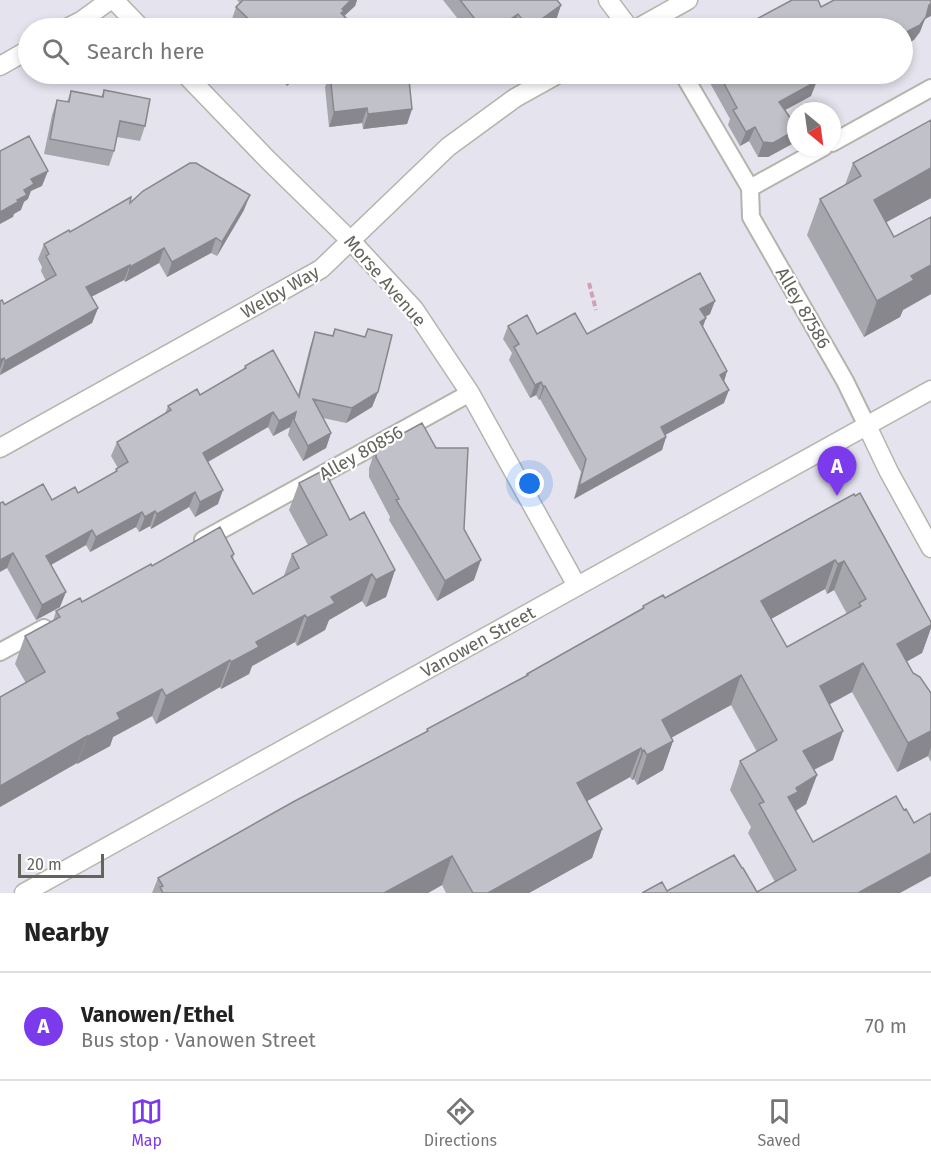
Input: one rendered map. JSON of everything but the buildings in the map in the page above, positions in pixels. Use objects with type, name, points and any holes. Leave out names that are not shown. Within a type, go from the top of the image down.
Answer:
[{"type":"street","points":[[85,18],[112,0],[131,18]]},
{"type":"street","points":[[608,0],[622,18]]},
{"type":"street","points":[[661,18],[688,0]]},
{"type":"street","points":[[0,66],[18,56]]},
{"type":"street","name":"Morse Avenue","points":[[195,84],[352,242],[414,309],[470,393],[577,586]]},
{"type":"street","name":"Welby Way","points":[[0,448],[321,269],[352,242],[448,147],[515,98],[540,84]]},
{"type":"street","name":"Vanowen Street","points":[[24,893],[931,390]]},
{"type":"street","points":[[867,426],[889,472],[931,548]]},
{"type":"lane","points":[[689,84],[750,188],[808,156]]},
{"type":"lane","points":[[841,138],[931,88]]},
{"type":"lane","name":"Alley 87586","points":[[750,188],[751,217],[845,381],[867,426]]},
{"type":"lane","name":"Alley 80856","points":[[188,548],[470,393]]},
{"type":"lane","points":[[0,652],[63,618]]},
{"type":"path","points":[[589,283],[596,310]]},
{"type":"place","name":"Vanowen/Ethel","points":[[837,496]]}]
